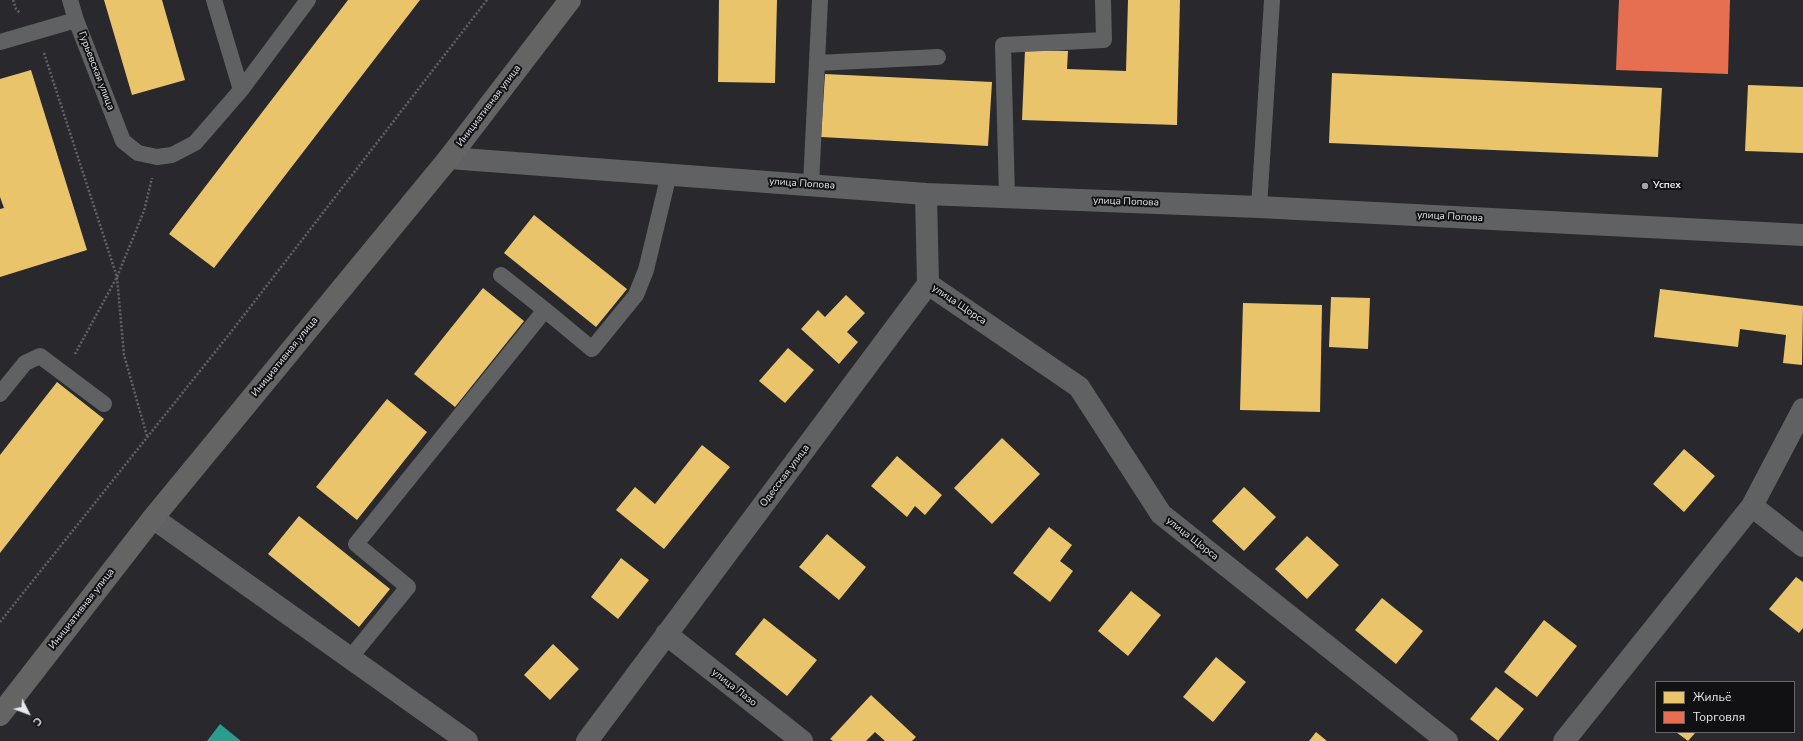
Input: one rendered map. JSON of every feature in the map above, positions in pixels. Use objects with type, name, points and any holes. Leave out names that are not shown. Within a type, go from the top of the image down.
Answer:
[{"type":"main road","name":"Инициативная улица","points":[[0,715],[153,518],[450,158],[570,0]]},
{"type":"street","name":"улица Попова","points":[[450,158],[926,194],[1259,207],[1803,235]]},
{"type":"street","points":[[926,194],[928,284]]},
{"type":"street","name":"Одесская улица","points":[[587,741],[928,284]]},
{"type":"street","name":"улица Щорса","points":[[928,284],[1079,387],[1161,514],[1447,741]]},
{"type":"street","points":[[1564,741],[1752,506],[1803,409]]},
{"type":"street","points":[[1752,506],[1803,546]]},
{"type":"street","points":[[153,518],[467,741]]},
{"type":"street","name":"улица Лазо","points":[[666,634],[802,741]]},
{"type":"lane","name":"Гурьевская улица","points":[[70,0],[76,20],[123,141],[138,153],[157,157]]},
{"type":"lane","points":[[214,0],[241,90]]},
{"type":"lane","points":[[157,157],[172,155],[195,143],[241,90],[308,0]]},
{"type":"lane","points":[[812,185],[820,0]]},
{"type":"lane","points":[[1007,197],[1003,44],[1104,40],[1103,0]]},
{"type":"lane","points":[[1259,207],[1272,0]]},
{"type":"lane","points":[[0,42],[76,20]]},
{"type":"lane","points":[[817,63],[938,57]]},
{"type":"lane","points":[[501,275],[592,349],[636,295],[646,270],[669,174]]},
{"type":"lane","points":[[350,658],[408,587],[356,544],[544,310]]},
{"type":"lane","points":[[0,394],[25,362],[40,356],[104,404]]},
{"type":"path","points":[[13,0],[16,9],[36,31],[117,278],[124,355],[147,437]]},
{"type":"path","points":[[0,622],[231,332],[487,0]]},
{"type":"path","points":[[64,374],[117,278],[144,211],[157,157]]},
{"type":"building: Жильё","points":[[104,0],[162,0],[185,80],[132,95]]},
{"type":"building: Жильё","points":[[348,0],[420,0],[214,268],[169,234]]},
{"type":"building: Жильё","points":[[719,0],[777,0],[775,83],[718,82]]},
{"type":"building: Жильё","points":[[1128,0],[1180,0],[1177,125],[1022,120],[1025,50],[1068,51],[1067,69],[1126,71]]},
{"type":"building: Жильё","points":[[31,70],[87,250],[0,277],[0,209],[4,208],[0,197],[0,79]]},
{"type":"building: Жильё","points":[[1332,73],[1662,88],[1658,157],[1329,143]]},
{"type":"building: Жильё","points":[[825,74],[992,82],[988,146],[821,137]]},
{"type":"building: Жильё","points":[[1748,85],[1803,87],[1803,153],[1745,151]]},
{"type":"building: Жильё","points":[[534,215],[627,289],[596,327],[504,253]]},
{"type":"building: Жильё","points":[[483,288],[524,321],[455,407],[414,374]]},
{"type":"building: Жильё","points":[[1660,289],[1803,306],[1802,365],[1783,363],[1786,335],[1740,329],[1738,347],[1654,337]]},
{"type":"building: Жильё","points":[[846,295],[865,313],[847,332],[858,342],[839,364],[801,329],[818,310],[825,317]]},
{"type":"building: Жильё","points":[[1331,297],[1370,298],[1368,349],[1329,347]]},
{"type":"building: Жильё","points":[[1243,303],[1322,305],[1320,412],[1240,410]]},
{"type":"building: Жильё","points":[[788,348],[814,370],[785,403],[759,381]]},
{"type":"building: Жильё","points":[[57,382],[104,419],[0,553],[0,455]]},
{"type":"building: Жильё","points":[[387,399],[427,432],[357,520],[316,487]]},
{"type":"building: Жильё","points":[[1002,438],[1040,474],[992,524],[954,488]]},
{"type":"building: Жильё","points":[[702,445],[730,467],[664,549],[616,510],[635,487],[655,504]]},
{"type":"building: Жильё","points":[[1684,449],[1715,476],[1684,512],[1653,484]]},
{"type":"building: Жильё","points":[[897,456],[942,495],[925,515],[915,506],[907,517],[871,486]]},
{"type":"building: Жильё","points":[[1244,487],[1276,517],[1244,551],[1212,521]]},
{"type":"building: Жильё","points":[[299,516],[390,589],[359,627],[268,554]]},
{"type":"building: Жильё","points":[[1049,527],[1072,545],[1060,561],[1073,571],[1050,602],[1013,573]]},
{"type":"building: Жильё","points":[[827,534],[866,567],[839,600],[799,567]]},
{"type":"building: Жильё","points":[[1307,536],[1339,565],[1307,599],[1275,569]]},
{"type":"building: Жильё","points":[[621,558],[649,580],[618,619],[591,597]]},
{"type":"building: Жильё","points":[[1796,577],[1803,582],[1803,628],[1799,633],[1769,609]]},
{"type":"building: Жильё","points":[[1131,591],[1161,615],[1128,656],[1098,631]]},
{"type":"building: Жильё","points":[[1382,598],[1423,631],[1396,664],[1355,630]]},
{"type":"building: Жильё","points":[[764,618],[817,660],[787,696],[735,654]]},
{"type":"building: Жильё","points":[[1544,620],[1577,646],[1537,697],[1504,672]]},
{"type":"building: Жильё","points":[[553,644],[579,669],[550,700],[524,675]]},
{"type":"building: Жильё","points":[[1216,657],[1246,682],[1213,722],[1183,697]]},
{"type":"building: Жильё","points":[[1496,687],[1524,709],[1498,741],[1470,719]]},
{"type":"building: Жильё","points":[[871,695],[916,737],[912,741],[885,741],[875,732],[866,741],[833,741],[830,739]]},
{"type":"building: Жильё","points":[[1316,732],[1327,741],[1309,741]]},
{"type":"building: Жильё","points":[[1677,733],[1695,733],[1688,741]]},
{"type":"building: Торговля","points":[[1619,0],[1730,0],[1728,74],[1616,70]]},
{"type":"building: Школы","points":[[220,724],[241,741],[207,741]]},
{"type":"place","name":"Успех","points":[[1645,186]]}]
